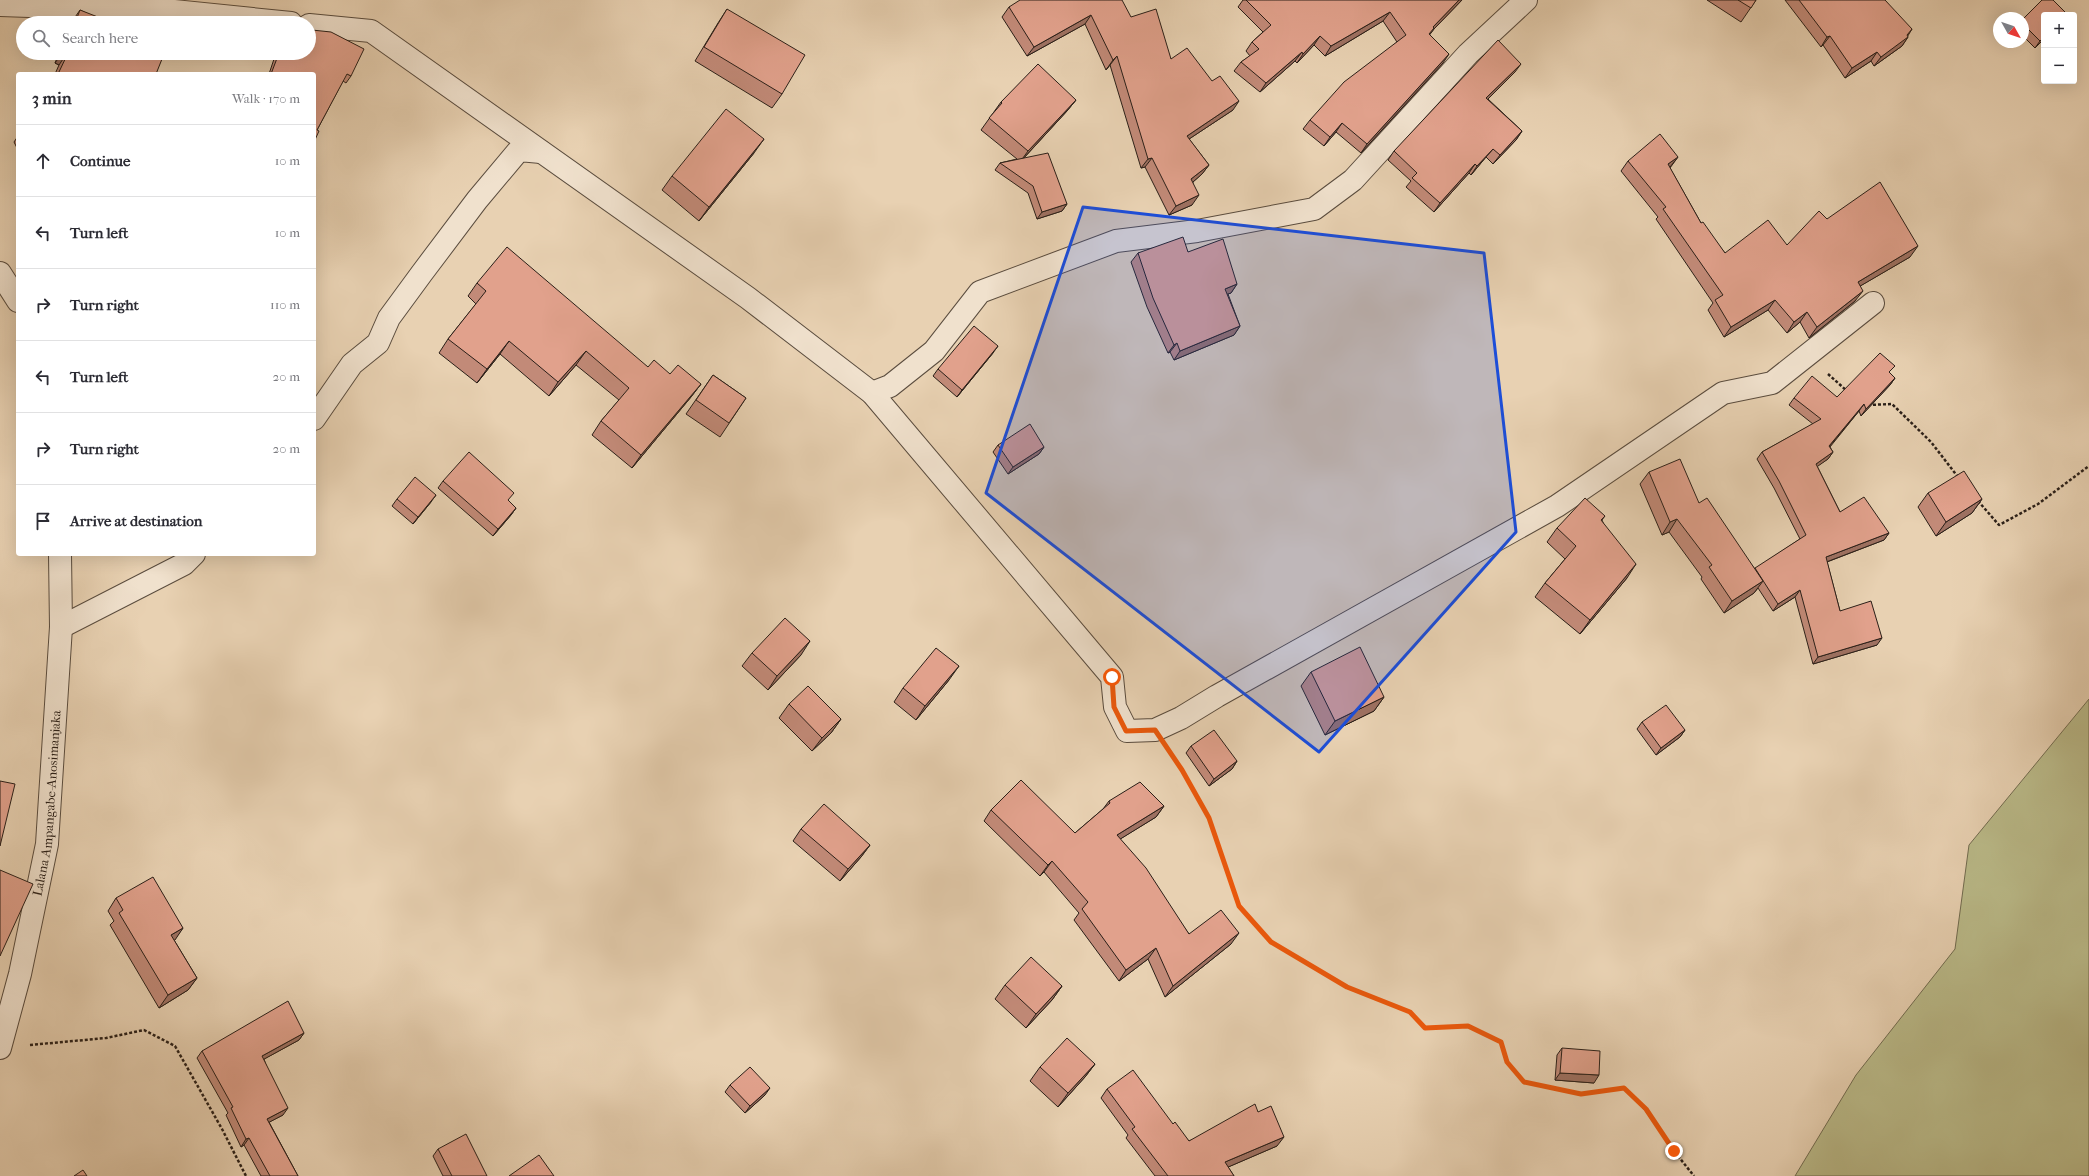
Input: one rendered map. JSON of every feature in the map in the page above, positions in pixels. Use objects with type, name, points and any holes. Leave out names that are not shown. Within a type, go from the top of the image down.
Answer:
[{"type":"street","points":[[872,393],[890,386],[934,351],[980,292],[1116,241],[1197,231],[1314,209],[1352,180],[1468,54],[1526,0]]},
{"type":"street","points":[[0,5],[174,12],[216,16]]},
{"type":"street","points":[[316,26],[371,31],[748,298],[872,393],[1112,677],[1114,707],[1126,731],[1155,730],[1181,718],[1224,692],[1557,506],[1722,393],[1772,383],[1873,302]]},
{"type":"street","points":[[316,416],[352,364],[378,343],[389,318],[403,298],[477,200],[519,150],[541,152]]},
{"type":"street","points":[[0,273],[16,298]]},
{"type":"street","name":"Lalana Ampangabe-Anosimanjaka","points":[[1,1048],[20,974],[47,844],[61,627],[60,556]]},
{"type":"street","points":[[61,627],[184,564],[192,556]]},
{"type":"path","points":[[1809,353],[1834,380],[1849,393]]},
{"type":"path","points":[[1864,406],[1892,404],[1931,442],[1959,478]]},
{"type":"path","points":[[1973,496],[1999,525],[2038,504],[2089,466]]},
{"type":"path","points":[[1155,730],[1182,770],[1209,818],[1239,906],[1271,942],[1347,987],[1410,1012],[1425,1028],[1468,1026],[1501,1042],[1507,1062],[1524,1082],[1581,1094],[1624,1088],[1646,1109],[1674,1151],[1694,1176]]},
{"type":"path","points":[[1,1048],[106,1038],[144,1030],[175,1046],[222,1129],[246,1176]]},
{"type":"highlighted area","points":[[1083,207],[1484,253],[1516,532],[1319,752],[986,493]]},
{"type":"green space","points":[[2089,699],[2089,1176],[1795,1176],[1856,1075],[1955,949],[1969,845]]},
{"type":"building","points":[[1020,0],[1122,0],[1131,17],[1156,9],[1171,59],[1187,48],[1212,81],[1220,76],[1239,101],[1187,136],[1209,165],[1191,179],[1199,195],[1176,206],[1152,158],[1148,159],[1117,56],[1113,60],[1091,15],[1034,47],[1009,7]]},
{"type":"building","points":[[1246,0],[1459,0],[1433,27],[1434,28],[1429,34],[1449,54],[1367,144],[1342,123],[1330,137],[1310,120],[1344,82],[1406,35],[1390,12],[1331,46],[1320,36],[1303,54],[1302,52],[1266,83],[1241,62],[1259,49],[1252,42],[1271,25]]},
{"type":"building","points":[[1738,0],[1756,0],[1751,8]]},
{"type":"building","points":[[1799,0],[1885,0],[1912,29],[1907,35],[1908,37],[1881,57],[1877,52],[1852,68],[1830,36],[1827,37]]},
{"type":"building","points":[[2042,0],[2053,0],[2065,12],[2041,12],[2040,41],[2029,30],[2029,13]]},
{"type":"building","points":[[727,9],[805,55],[782,94],[704,47]]},
{"type":"building","points":[[80,10],[95,16],[78,16]]},
{"type":"building","points":[[316,30],[331,32],[364,49],[351,76],[347,74],[317,130],[319,131],[316,138],[316,72],[272,72],[276,60],[316,60]]},
{"type":"building","points":[[1498,40],[1521,64],[1486,98],[1522,131],[1500,155],[1493,149],[1477,166],[1475,164],[1440,203],[1412,178],[1417,173],[1394,151]]},
{"type":"building","points":[[65,60],[162,60],[157,72],[59,72]]},
{"type":"building","points":[[1038,64],[1076,100],[1028,151],[989,118],[1002,103],[1001,102]]},
{"type":"building","points":[[726,109],[764,139],[709,207],[672,176]]},
{"type":"building","points":[[1660,134],[1678,157],[1668,164],[1701,223],[1703,222],[1725,253],[1768,220],[1787,245],[1819,211],[1827,219],[1880,182],[1918,246],[1858,282],[1863,291],[1817,327],[1807,312],[1794,322],[1775,300],[1731,327],[1715,300],[1723,295],[1663,209],[1666,207],[1628,161]]},
{"type":"building","points":[[1048,153],[1067,204],[1042,212],[1033,186],[1000,163]]},
{"type":"building","points":[[1183,237],[1188,252],[1223,239],[1237,284],[1225,289],[1240,326],[1180,351],[1177,343],[1174,345],[1153,298],[1138,253]]},
{"type":"building","points":[[507,247],[648,367],[654,360],[670,374],[678,365],[701,384],[641,455],[601,421],[629,388],[586,351],[558,382],[509,341],[487,369],[448,339],[486,291],[477,283]]},
{"type":"building","points":[[974,326],[998,346],[962,390],[938,369]]},
{"type":"building","points":[[1880,353],[1895,366],[1889,372],[1895,378],[1866,409],[1864,404],[1829,446],[1833,452],[1816,464],[1840,512],[1864,497],[1889,533],[1826,557],[1840,611],[1871,601],[1882,638],[1818,657],[1800,590],[1778,604],[1755,568],[1806,535],[1779,481],[1762,452],[1821,419],[1794,398],[1812,376],[1837,397]]},
{"type":"building","points":[[713,375],[746,398],[729,423],[696,400]]},
{"type":"building","points":[[1030,424],[1044,447],[1013,467],[998,445]]},
{"type":"building","points":[[469,452],[514,493],[508,500],[516,508],[498,529],[443,481]]},
{"type":"building","points":[[1680,459],[1699,503],[1707,498],[1763,581],[1732,601],[1709,567],[1712,565],[1677,519],[1670,522],[1649,472]]},
{"type":"building","points":[[1964,471],[1982,499],[1946,522],[1928,493]]},
{"type":"building","points":[[415,477],[436,495],[418,517],[397,499]]},
{"type":"building","points":[[1585,498],[1605,516],[1601,520],[1636,564],[1590,620],[1545,583],[1576,546],[1557,528]]},
{"type":"building","points":[[785,618],[810,641],[777,676],[752,653]]},
{"type":"building","points":[[1360,647],[1384,697],[1335,721],[1311,672]]},
{"type":"building","points":[[936,648],[959,666],[925,706],[903,688]]},
{"type":"building","points":[[808,686],[841,719],[822,738],[789,704]]},
{"type":"building","points":[[1666,705],[1685,730],[1661,748],[1642,722]]},
{"type":"building","points":[[1214,730],[1237,761],[1214,779],[1191,746]]},
{"type":"building","points":[[1021,780],[1075,833],[1110,803],[1109,801],[1140,782],[1164,806],[1117,835],[1146,868],[1189,934],[1221,910],[1239,933],[1173,986],[1156,948],[1126,970],[1082,909],[1088,902],[1052,861],[1048,865],[991,810]]},
{"type":"building","points":[[0,781],[15,784],[0,846]]},
{"type":"building","points":[[824,804],[870,845],[848,869],[801,829]]},
{"type":"building","points":[[0,870],[33,884],[0,956]]},
{"type":"building","points":[[153,877],[183,928],[171,935],[197,978],[168,995],[119,913],[123,910],[116,898]]},
{"type":"building","points":[[1031,957],[1062,986],[1036,1014],[1005,985]]},
{"type":"building","points":[[288,1001],[304,1033],[262,1056],[288,1108],[267,1119],[298,1176],[270,1176],[249,1138],[246,1139],[231,1108],[233,1107],[202,1051]]},
{"type":"building","points":[[1067,1038],[1095,1064],[1068,1093],[1040,1067]]},
{"type":"building","points":[[1562,1048],[1600,1051],[1599,1075],[1560,1073]]},
{"type":"building","points":[[750,1067],[770,1088],[750,1106],[730,1085]]},
{"type":"building","points":[[1133,1070],[1173,1124],[1175,1122],[1189,1141],[1255,1104],[1258,1112],[1271,1106],[1284,1137],[1225,1162],[1234,1176],[1168,1176],[1132,1129],[1135,1127],[1107,1089]]},
{"type":"building","points":[[466,1134],[487,1176],[452,1176],[438,1149]]},
{"type":"building","points":[[539,1155],[554,1176],[509,1176]]},
{"type":"building","points":[[83,1170],[87,1176],[74,1176]]},
{"type":"route","points":[[1112,677],[1114,707],[1126,731],[1155,730],[1182,770],[1209,818],[1239,906],[1271,942],[1347,987],[1410,1012],[1425,1028],[1468,1026],[1501,1042],[1507,1062],[1524,1082],[1581,1094],[1624,1088],[1646,1109],[1674,1151]]}]
